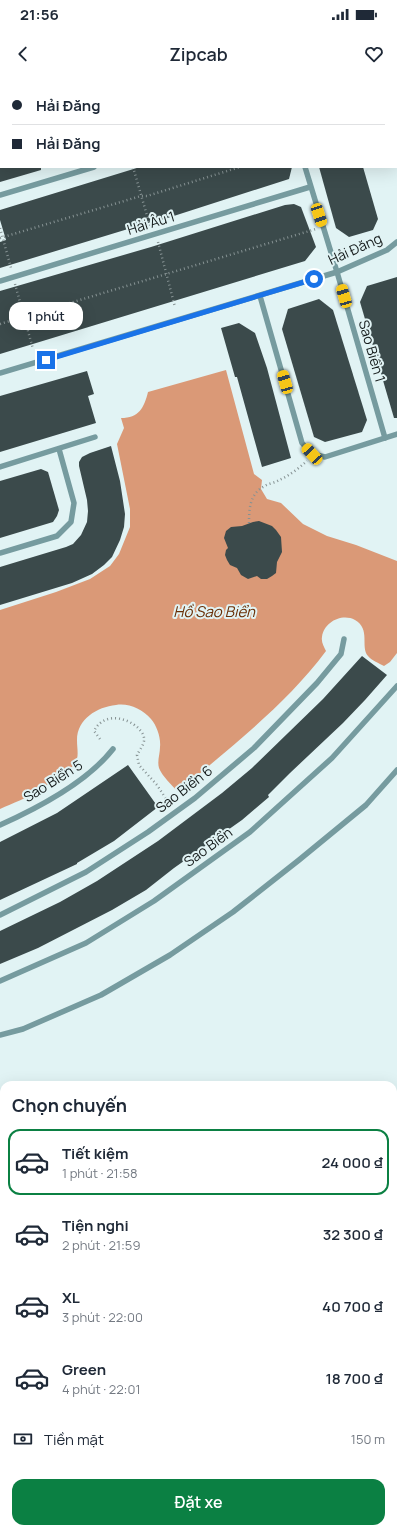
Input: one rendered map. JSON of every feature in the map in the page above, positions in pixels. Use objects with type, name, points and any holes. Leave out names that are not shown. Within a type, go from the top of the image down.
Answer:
[{"type":"lane","points":[[0,196],[91,168]]},
{"type":"lane","name":"Sao Biển 1","points":[[305,168],[385,438]]},
{"type":"lane","name":"Hải Âu 1","points":[[0,281],[310,187]]},
{"type":"lane","name":"Hải Đăng","points":[[0,374],[337,272],[387,250],[397,242]]},
{"type":"lane","points":[[260,296],[302,443],[312,454],[325,457],[397,434]]},
{"type":"lane","points":[[0,467],[94,437]]},
{"type":"lane","points":[[0,553],[57,536],[71,522],[74,503],[59,449]]},
{"type":"lane","name":"Sao Biển 6","points":[[0,914],[86,872],[148,832],[195,798],[254,748],[317,684],[341,654],[344,639]]},
{"type":"lane","name":"Sao Biển","points":[[0,982],[86,943],[154,901],[250,832],[332,758],[397,686]]},
{"type":"lane","name":"Sao Biển 5","points":[[0,825],[67,788],[103,762],[113,749]]},
{"type":"lane","points":[[0,1035],[23,1029],[101,995],[170,955],[233,912],[299,860],[366,805],[397,770]]},
{"type":"path","points":[[133,168],[150,226]]},
{"type":"path","points":[[1,238],[141,196],[147,196],[237,168]]},
{"type":"path","points":[[0,228],[1,238],[11,268]]},
{"type":"path","points":[[0,324],[316,229]]},
{"type":"path","points":[[157,242],[175,307]]},
{"type":"path","points":[[15,284],[33,349]]},
{"type":"path","points":[[249,523],[251,499],[256,491],[265,485],[280,480],[295,471],[308,460],[312,454]]},
{"type":"path","points":[[100,739],[94,731],[97,726],[105,720],[115,718],[127,720],[137,728],[144,736],[144,742],[137,756],[139,765],[157,785],[170,805]]},
{"type":"water","name":"Hồ Sao Biển","points":[[226,370],[254,474],[262,480],[261,489],[267,499],[281,503],[303,524],[327,536],[356,545],[397,561],[397,653],[390,662],[384,666],[376,662],[368,656],[366,652],[363,628],[360,624],[350,618],[339,618],[334,620],[323,632],[322,643],[326,651],[293,690],[256,726],[178,792],[160,771],[158,763],[160,740],[157,729],[151,719],[144,712],[126,705],[116,705],[102,708],[89,715],[80,726],[77,740],[77,760],[73,766],[34,794],[0,809],[0,610],[56,592],[90,579],[110,566],[119,554],[130,527],[130,509],[117,444],[124,428],[121,418],[127,418],[140,411],[145,403],[148,392]]},
{"type":"building","points":[[0,168],[41,168],[41,170],[0,182]]},
{"type":"building","points":[[137,168],[292,168],[289,179],[152,223],[151,222],[0,268],[0,242],[6,240],[0,220],[0,210]]},
{"type":"building","points":[[319,168],[363,168],[378,219],[373,230],[349,237],[336,228]]},
{"type":"building","points":[[294,204],[301,207],[316,247],[305,261],[0,354],[0,291],[151,247],[285,205]]},
{"type":"building","points":[[397,277],[397,418],[394,418],[360,302],[367,286]]},
{"type":"building","points":[[319,299],[333,310],[367,420],[362,432],[325,442],[314,437],[282,329],[288,309]]},
{"type":"building","points":[[239,323],[255,333],[267,368],[291,458],[262,467],[237,377],[235,377],[221,328]]},
{"type":"building","points":[[87,371],[94,394],[88,396],[96,423],[0,452],[0,396]]},
{"type":"building","points":[[111,446],[120,481],[125,514],[124,527],[112,557],[92,574],[72,583],[0,605],[0,567],[66,547],[73,544],[81,535],[87,522],[88,511],[79,462],[82,457],[90,453]]},
{"type":"building","points":[[41,469],[48,472],[59,510],[57,516],[53,522],[0,538],[0,481]]},
{"type":"building","points":[[259,521],[272,526],[276,530],[281,537],[282,552],[277,562],[276,573],[267,579],[261,579],[257,576],[248,579],[241,575],[237,568],[230,565],[227,560],[225,555],[228,548],[224,538],[226,531],[231,527],[242,526]]},
{"type":"building","points":[[362,656],[387,675],[343,723],[268,795],[269,797],[242,820],[174,868],[146,890],[112,910],[38,948],[0,964],[0,931],[60,902],[97,881],[158,841],[222,793],[252,768],[323,699]]},
{"type":"building","points":[[128,765],[158,807],[114,841],[77,864],[0,900],[0,842],[57,813]]},
{"type":"route","points":[[46,360],[314,279]]}]
